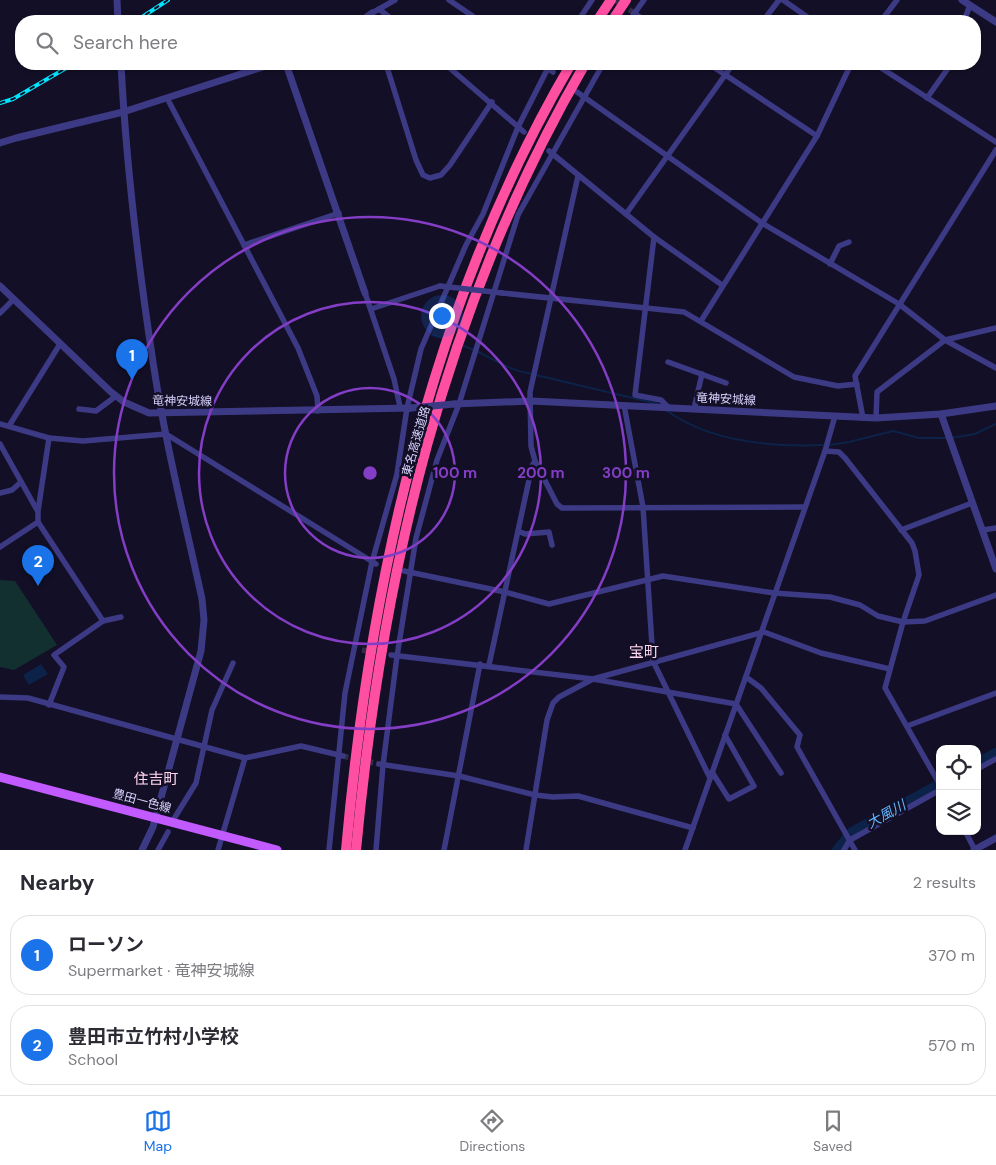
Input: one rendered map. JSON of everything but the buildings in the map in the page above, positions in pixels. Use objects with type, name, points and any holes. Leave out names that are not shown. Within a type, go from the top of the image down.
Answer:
[{"type":"highway","points":[[601,15],[611,0]]},
{"type":"highway","points":[[616,15],[626,0]]},
{"type":"highway","name":"東名高速道路","points":[[346,850],[358,735],[377,617],[415,449],[450,335],[484,240],[518,160],[568,70]]},
{"type":"highway","name":"東名高速道路","points":[[356,850],[368,737],[386,620],[424,454],[460,339],[494,244],[529,166],[582,70]]},
{"type":"main road","name":"豊田一色線","points":[[0,777],[277,850]]},
{"type":"street","points":[[117,0],[118,15]]},
{"type":"street","points":[[372,14],[395,0]]},
{"type":"street","points":[[449,0],[471,15]]},
{"type":"street","points":[[582,15],[592,0]]},
{"type":"street","points":[[637,15],[634,13],[644,0]]},
{"type":"street","points":[[767,15],[778,0]]},
{"type":"street","points":[[783,0],[804,15]]},
{"type":"street","points":[[885,15],[897,0]]},
{"type":"street","points":[[962,0],[996,22]]},
{"type":"street","points":[[966,15],[970,5]]},
{"type":"street","points":[[380,9],[387,15]]},
{"type":"street","points":[[120,70],[130,184],[153,362],[166,434],[202,600],[204,620],[202,651],[156,817],[142,850]]},
{"type":"street","points":[[0,144],[16,138],[123,112],[253,70]]},
{"type":"street","points":[[288,70],[339,213],[394,379],[406,408]]},
{"type":"street","points":[[388,70],[416,160],[423,175],[430,178],[441,175],[450,165],[492,102]]},
{"type":"street","points":[[452,70],[492,102],[524,132]]},
{"type":"street","points":[[329,850],[354,647],[397,474],[406,408],[421,349],[466,245],[483,214],[518,126],[549,70]]},
{"type":"street","points":[[376,850],[381,765],[394,656],[416,538],[437,460],[518,215],[551,153],[599,70]]},
{"type":"street","points":[[718,70],[817,136]]},
{"type":"street","points":[[626,214],[729,70]]},
{"type":"street","points":[[701,320],[817,136],[848,70]]},
{"type":"street","points":[[884,70],[996,142]]},
{"type":"street","points":[[926,98],[947,70]]},
{"type":"street","points":[[577,92],[582,98],[762,223],[899,304],[945,340],[996,368]]},
{"type":"street","points":[[167,98],[304,362],[317,396],[318,410]]},
{"type":"street","points":[[863,418],[856,376],[996,150]]},
{"type":"street","points":[[551,153],[654,236],[722,285]]},
{"type":"street","points":[[578,176],[549,298],[530,392],[530,446],[535,461],[562,508],[805,507]]},
{"type":"street","points":[[244,245],[339,213]]},
{"type":"street","points":[[654,236],[644,306],[635,394],[661,400],[669,408]]},
{"type":"street","points":[[830,264],[839,246],[849,242]]},
{"type":"street","name":"竜神安城線","points":[[0,286],[116,396],[138,409],[163,414],[406,408],[531,401],[876,418],[941,414],[996,406]]},
{"type":"street","points":[[371,309],[440,286],[644,306],[684,312],[701,320],[794,377],[838,386],[856,384]]},
{"type":"street","points":[[0,313],[14,299]]},
{"type":"street","points":[[876,418],[878,392],[945,340],[996,328]]},
{"type":"street","points":[[9,426],[60,344]]},
{"type":"street","points":[[668,362],[726,383]]},
{"type":"street","points":[[696,409],[695,404],[702,374]]},
{"type":"street","points":[[79,409],[96,411],[116,396]]},
{"type":"street","points":[[624,405],[643,507],[646,580],[653,662],[711,775],[729,799],[754,786],[725,735]]},
{"type":"street","points":[[941,414],[996,569]]},
{"type":"street","points":[[684,850],[825,451],[835,416]]},
{"type":"street","points":[[0,424],[49,438],[83,441],[166,434],[374,563]]},
{"type":"street","points":[[49,438],[38,522],[103,621]]},
{"type":"street","points":[[0,444],[38,511]]},
{"type":"street","points":[[825,451],[839,452],[845,458],[914,546],[919,575],[884,688],[936,778]]},
{"type":"street","points":[[489,665],[535,461]]},
{"type":"street","points":[[0,493],[12,490],[21,482]]},
{"type":"street","points":[[901,530],[972,503]]},
{"type":"street","points":[[0,548],[38,522]]},
{"type":"street","points":[[983,530],[996,528]]},
{"type":"street","points":[[518,531],[524,534],[550,532],[552,545]]},
{"type":"street","points":[[404,571],[505,592],[549,604],[663,576],[774,593],[830,597],[860,605],[878,616],[903,622],[925,621],[996,595]]},
{"type":"street","points":[[49,705],[64,667],[54,655],[103,621],[121,616]]},
{"type":"street","points":[[526,850],[547,720],[553,703],[564,692],[593,679],[764,632],[821,653],[890,669]]},
{"type":"street","points":[[354,647],[362,650]]},
{"type":"street","points":[[394,656],[489,665],[593,679],[736,704],[781,774]]},
{"type":"street","points":[[172,822],[196,783],[212,710],[233,663]]},
{"type":"street","points":[[444,850],[480,664]]},
{"type":"street","points":[[746,677],[761,688],[800,736],[797,747],[855,850]]},
{"type":"street","points":[[907,726],[996,693]]},
{"type":"street","points":[[0,697],[28,698],[49,705],[131,724],[178,740],[245,758],[301,746],[340,755]]},
{"type":"street","points":[[218,850],[245,758]]},
{"type":"street","points":[[981,767],[996,759]]},
{"type":"street","points":[[381,765],[459,776],[553,798],[578,796],[693,828]]},
{"type":"street","points":[[844,850],[850,840],[936,792]]},
{"type":"street","points":[[158,850],[168,832]]},
{"type":"street","points":[[967,835],[975,850],[996,838]]},
{"type":"green space","points":[[0,580],[15,581],[57,645],[14,670],[0,667]]},
{"type":"water","points":[[41,664],[48,674],[29,685],[23,675]]},
{"type":"waterway","points":[[432,335],[445,339]]},
{"type":"waterway","points":[[461,345],[512,369],[532,374]]},
{"type":"waterway","points":[[536,375],[658,404]]},
{"type":"waterway","points":[[666,410],[683,421],[721,436],[783,445],[824,445]]},
{"type":"waterway","points":[[951,438],[975,434],[996,424]]},
{"type":"waterway","points":[[829,445],[893,431],[919,438],[946,438]]},
{"type":"waterway","name":"大風川","points":[[981,761],[996,753]]},
{"type":"waterway","name":"大風川","points":[[837,850],[852,832],[936,786]]},
{"type":"tunnel","points":[[615,0],[634,13]]},
{"type":"tunnel","points":[[362,650],[384,654]]},
{"type":"tunnel","points":[[343,756],[379,764]]},
{"type":"railway","points":[[145,15],[168,0]]},
{"type":"railway","points":[[0,103],[13,99],[63,70]]},
{"type":"place","name":"ローソン","points":[[132,380]]},
{"type":"place","name":"豊田市立竹村小学校","points":[[38,586]]},
{"type":"district","name":"宝町","points":[[644,652]]},
{"type":"district","name":"住吉町","points":[[156,779]]}]
